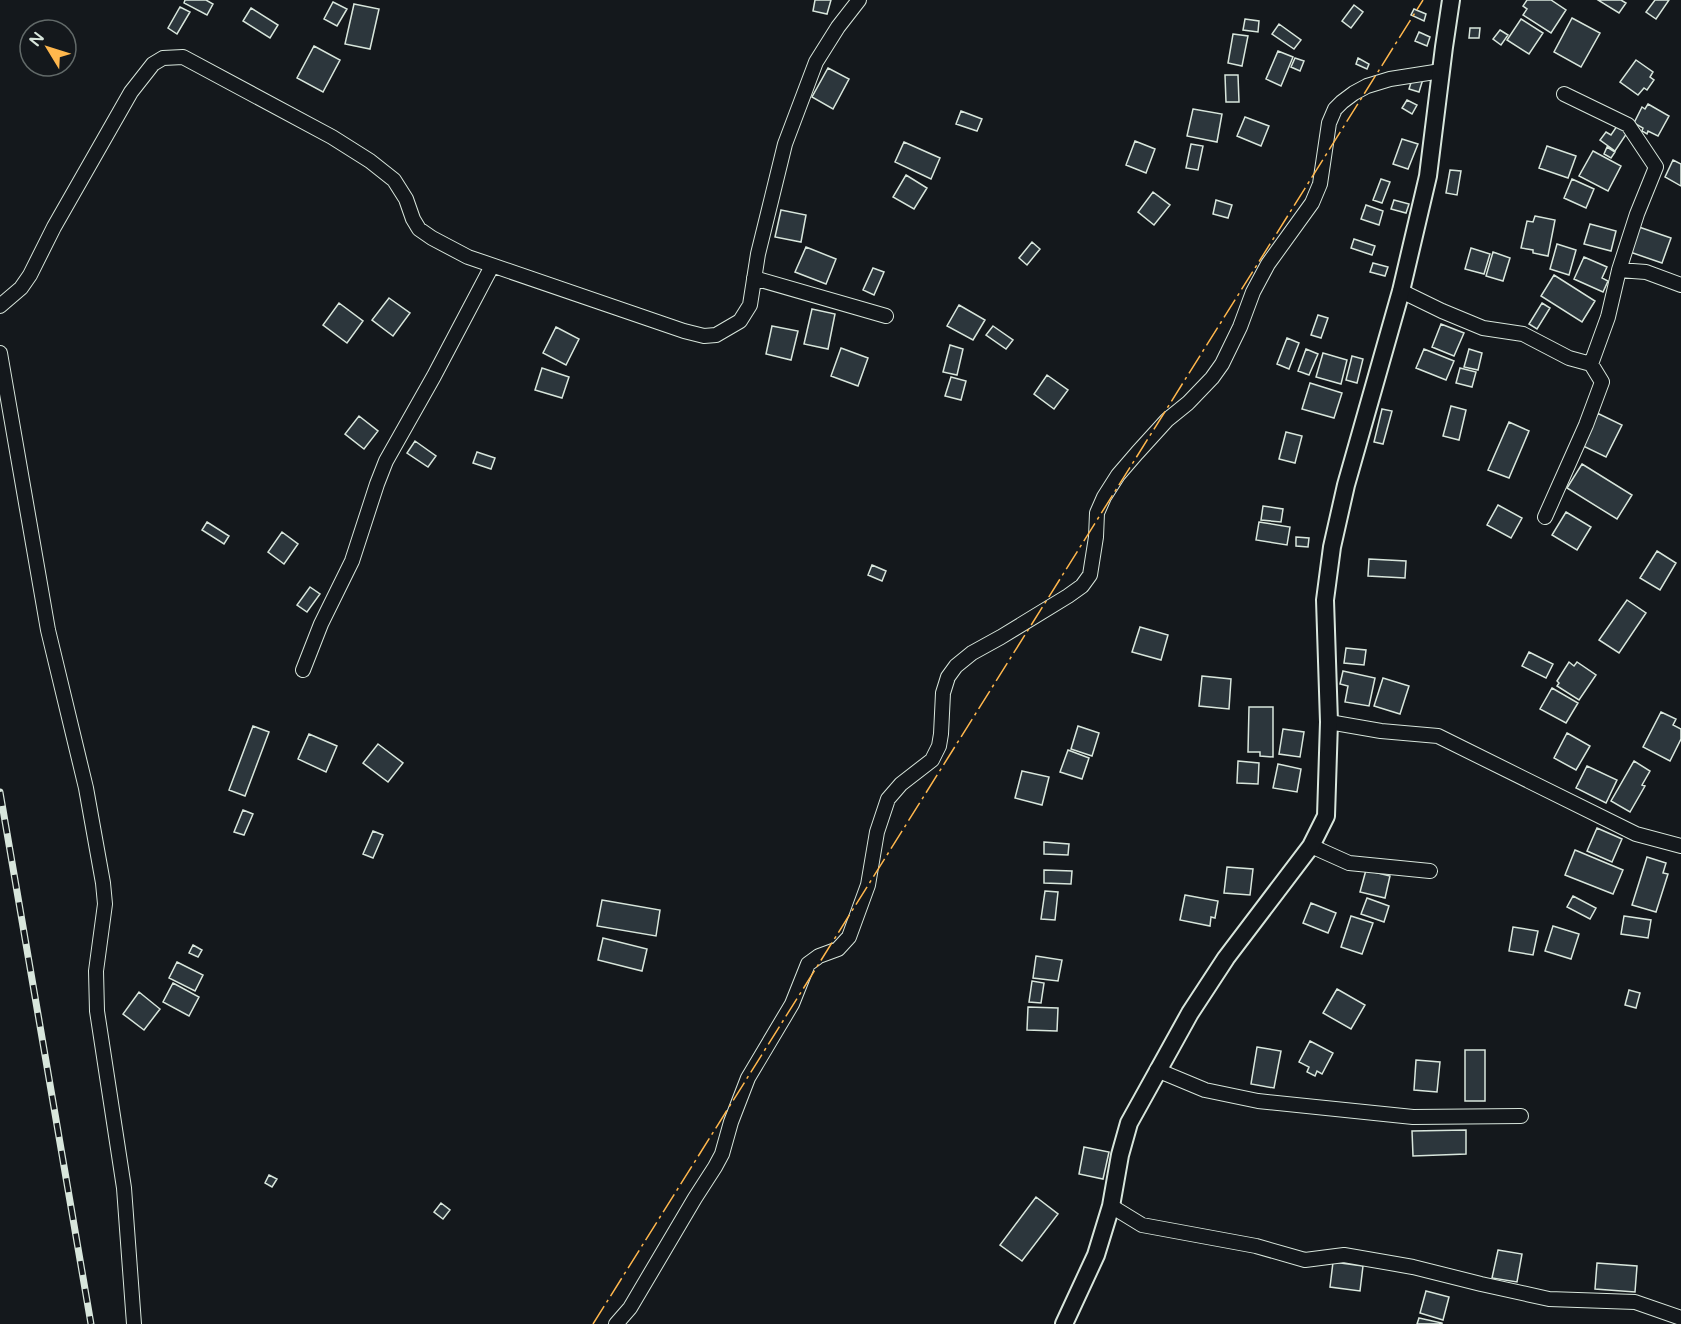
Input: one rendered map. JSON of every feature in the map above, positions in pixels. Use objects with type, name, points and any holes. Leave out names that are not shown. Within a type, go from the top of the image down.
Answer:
[{"type":"street","points":[[0,306],[21,288],[30,275],[54,226],[131,92],[153,64],[164,58],[183,57],[332,137],[370,161],[394,180],[406,199],[419,229],[468,257],[684,331],[704,336],[716,335],[740,321],[750,305],[758,254],[786,144],[816,62],[838,27],[859,0]]},
{"type":"street","points":[[1064,1324],[1096,1255],[1111,1206],[1120,1155],[1129,1123],[1190,1013],[1226,958],[1311,846],[1326,816],[1329,722],[1325,600],[1332,547],[1346,485],[1401,291],[1428,176],[1451,0]]},
{"type":"street","points":[[616,1324],[630,1308],[722,1154],[731,1122],[748,1078],[792,1004],[808,964],[819,956],[838,949],[849,937],[868,885],[878,832],[888,799],[901,784],[932,760],[936,753],[941,734],[943,693],[948,677],[956,666],[972,653],[1001,638],[1068,596],[1082,586],[1090,575],[1097,513],[1104,497],[1118,475],[1137,453],[1167,420],[1188,403],[1212,378],[1222,364],[1240,327],[1253,292],[1268,264],[1312,203],[1320,184],[1329,123],[1335,109],[1367,86],[1390,79],[1441,71]]},
{"type":"street","points":[[1564,94],[1628,125],[1656,167],[1637,214],[1608,316],[1591,364]]},
{"type":"street","points":[[303,670],[321,624],[352,561],[386,461],[492,266]]},
{"type":"street","points":[[1620,270],[1646,272],[1681,285]]},
{"type":"street","points":[[754,278],[886,316]]},
{"type":"street","points":[[1401,291],[1483,328],[1523,334],[1569,358],[1591,364],[1602,382],[1586,425],[1545,517]]},
{"type":"street","points":[[0,353],[48,630],[86,788],[104,883],[105,904],[96,971],[97,1011],[124,1188],[134,1324]]},
{"type":"street","points":[[1329,722],[1381,731],[1438,736],[1636,834],[1681,846]]},
{"type":"street","points":[[1311,846],[1349,863],[1430,871]]},
{"type":"street","points":[[1158,1070],[1205,1090],[1258,1101],[1413,1117],[1521,1116]]},
{"type":"street","points":[[1111,1206],[1142,1225],[1256,1246],[1305,1260],[1344,1255],[1413,1267],[1549,1299],[1635,1302],[1681,1318]]},
{"type":"building","points":[[185,0],[206,0],[213,4],[207,15],[184,3]]},
{"type":"building","points":[[815,0],[831,0],[827,14],[813,11]]},
{"type":"building","points":[[1527,0],[1551,0],[1566,10],[1551,33],[1523,15],[1527,9],[1523,6]]},
{"type":"building","points":[[1598,0],[1621,0],[1626,3],[1619,13]]},
{"type":"building","points":[[1655,0],[1669,0],[1656,19],[1646,12]]},
{"type":"building","points":[[333,2],[347,9],[337,26],[324,19]]},
{"type":"building","points":[[354,4],[379,9],[370,49],[345,44]]},
{"type":"building","points":[[1354,5],[1363,12],[1351,28],[1342,21]]},
{"type":"building","points":[[180,7],[190,12],[177,34],[168,28]]},
{"type":"building","points":[[251,8],[278,25],[270,38],[243,21]]},
{"type":"building","points":[[1414,9],[1426,14],[1424,21],[1411,15]]},
{"type":"building","points":[[1572,18],[1600,33],[1581,67],[1554,52]]},
{"type":"building","points":[[1245,19],[1259,21],[1258,32],[1243,30]]},
{"type":"building","points":[[1521,19],[1543,33],[1529,54],[1507,40]]},
{"type":"building","points":[[1279,24],[1301,40],[1294,49],[1272,34]]},
{"type":"building","points":[[1470,28],[1480,28],[1479,38],[1469,38]]},
{"type":"building","points":[[1500,30],[1508,35],[1501,45],[1493,39]]},
{"type":"building","points":[[1419,32],[1430,37],[1427,46],[1415,41]]},
{"type":"building","points":[[1233,34],[1248,36],[1242,66],[1228,63]]},
{"type":"building","points":[[314,46],[340,60],[323,92],[297,78]]},
{"type":"building","points":[[1278,51],[1293,57],[1281,86],[1266,79]]},
{"type":"building","points":[[1295,58],[1304,61],[1300,71],[1291,67]]},
{"type":"building","points":[[1358,58],[1369,64],[1367,69],[1356,64]]},
{"type":"building","points":[[1636,60],[1653,72],[1650,77],[1654,80],[1647,90],[1644,88],[1638,95],[1620,82]]},
{"type":"building","points":[[828,68],[849,79],[833,109],[812,97]]},
{"type":"building","points":[[1225,75],[1238,75],[1239,102],[1226,102]]},
{"type":"building","points":[[1413,76],[1423,79],[1419,92],[1409,89]]},
{"type":"building","points":[[1407,100],[1417,105],[1412,114],[1402,108]]},
{"type":"building","points":[[1648,104],[1669,116],[1658,136],[1648,131],[1647,134],[1642,131],[1643,128],[1634,123],[1642,107],[1645,109]]},
{"type":"building","points":[[1193,109],[1222,114],[1217,142],[1187,136]]},
{"type":"building","points":[[961,111],[982,119],[977,131],[956,124]]},
{"type":"building","points":[[1245,117],[1269,126],[1261,146],[1237,136]]},
{"type":"building","points":[[1617,126],[1627,133],[1615,151],[1600,140],[1606,132],[1611,135]]},
{"type":"building","points":[[1402,139],[1418,144],[1408,169],[1393,164]]},
{"type":"building","points":[[1135,141],[1155,149],[1146,173],[1126,165]]},
{"type":"building","points":[[904,142],[940,158],[931,179],[895,162]]},
{"type":"building","points":[[1191,144],[1203,146],[1198,170],[1186,168]]},
{"type":"building","points":[[1547,146],[1576,156],[1568,178],[1539,168]]},
{"type":"building","points":[[1607,147],[1615,152],[1611,158],[1604,154]]},
{"type":"building","points":[[1593,151],[1621,166],[1608,191],[1579,176]]},
{"type":"building","points":[[1673,160],[1681,164],[1681,186],[1665,177]]},
{"type":"building","points":[[1450,170],[1461,171],[1457,195],[1446,193]]},
{"type":"building","points":[[906,175],[927,188],[914,209],[893,197]]},
{"type":"building","points":[[1381,179],[1390,182],[1382,203],[1373,200]]},
{"type":"building","points":[[1572,179],[1594,189],[1586,208],[1564,198]]},
{"type":"building","points":[[1153,192],[1170,205],[1154,225],[1138,212]]},
{"type":"building","points":[[1216,200],[1232,205],[1228,218],[1213,214]]},
{"type":"building","points":[[1394,200],[1409,204],[1406,213],[1391,209]]},
{"type":"building","points":[[1366,205],[1383,211],[1379,225],[1361,219]]},
{"type":"building","points":[[781,210],[806,215],[801,242],[775,237]]},
{"type":"building","points":[[1535,216],[1555,220],[1548,256],[1521,248],[1527,221],[1533,222]]},
{"type":"building","points":[[1590,224],[1616,231],[1611,251],[1584,244]]},
{"type":"building","points":[[1639,227],[1671,238],[1662,263],[1630,252]]},
{"type":"building","points":[[1354,239],[1375,246],[1372,255],[1351,248]]},
{"type":"building","points":[[1032,242],[1040,249],[1027,265],[1019,258]]},
{"type":"building","points":[[1557,244],[1576,250],[1569,275],[1550,269]]},
{"type":"building","points":[[806,247],[836,259],[826,284],[795,272]]},
{"type":"building","points":[[1471,248],[1490,254],[1484,274],[1465,269]]},
{"type":"building","points":[[1493,252],[1510,258],[1503,281],[1486,276]]},
{"type":"building","points":[[1584,257],[1607,267],[1602,278],[1608,281],[1603,292],[1574,279]]},
{"type":"building","points":[[1373,263],[1388,267],[1385,276],[1370,272]]},
{"type":"building","points":[[873,268],[884,272],[874,295],[863,290]]},
{"type":"building","points":[[1554,275],[1595,301],[1582,322],[1541,296]]},
{"type":"building","points":[[389,298],[410,313],[393,336],[372,320]]},
{"type":"building","points":[[339,303],[363,321],[347,343],[323,325]]},
{"type":"building","points":[[1542,303],[1550,308],[1537,329],[1529,324]]},
{"type":"building","points":[[959,305],[985,320],[973,340],[947,326]]},
{"type":"building","points":[[812,309],[835,314],[828,349],[804,344]]},
{"type":"building","points":[[1318,315],[1328,318],[1321,338],[1311,335]]},
{"type":"building","points":[[1441,324],[1464,333],[1454,356],[1432,347]]},
{"type":"building","points":[[772,326],[798,331],[791,360],[766,354]]},
{"type":"building","points":[[993,326],[1013,340],[1006,349],[986,335]]},
{"type":"building","points":[[556,327],[579,339],[566,365],[543,353]]},
{"type":"building","points":[[1287,338],[1299,343],[1289,369],[1277,364]]},
{"type":"building","points":[[950,345],[963,349],[957,375],[943,372]]},
{"type":"building","points":[[841,348],[868,358],[858,386],[831,376]]},
{"type":"building","points":[[1306,349],[1318,354],[1309,375],[1298,371]]},
{"type":"building","points":[[1424,349],[1454,361],[1446,380],[1416,368]]},
{"type":"building","points":[[1469,349],[1482,353],[1478,370],[1464,367]]},
{"type":"building","points":[[1323,353],[1347,360],[1341,384],[1316,377]]},
{"type":"building","points":[[1352,356],[1363,359],[1357,383],[1346,380]]},
{"type":"building","points":[[542,368],[569,377],[562,398],[535,390]]},
{"type":"building","points":[[1460,368],[1476,372],[1472,387],[1456,383]]},
{"type":"building","points":[[1047,375],[1068,390],[1054,409],[1034,394]]},
{"type":"building","points":[[951,377],[966,381],[961,400],[945,396]]},
{"type":"building","points":[[1310,383],[1342,393],[1334,418],[1302,409]]},
{"type":"building","points":[[1451,406],[1466,410],[1459,440],[1443,436]]},
{"type":"building","points":[[1382,409],[1392,411],[1383,444],[1374,442]]},
{"type":"building","points":[[1597,413],[1622,425],[1606,457],[1581,445]]},
{"type":"building","points":[[359,416],[378,431],[364,449],[345,434]]},
{"type":"building","points":[[1509,422],[1529,431],[1509,478],[1488,470]]},
{"type":"building","points":[[1286,432],[1302,436],[1295,463],[1279,459]]},
{"type":"building","points":[[415,441],[436,456],[428,467],[407,453]]},
{"type":"building","points":[[477,452],[495,458],[491,469],[473,463]]},
{"type":"building","points":[[1582,464],[1632,495],[1617,519],[1567,488]]},
{"type":"building","points":[[1498,505],[1522,518],[1511,538],[1487,525]]},
{"type":"building","points":[[1263,506],[1283,509],[1281,522],[1261,520]]},
{"type":"building","points":[[1566,512],[1591,527],[1577,550],[1552,535]]},
{"type":"building","points":[[207,522],[229,536],[224,544],[202,530]]},
{"type":"building","points":[[1259,522],[1290,527],[1287,545],[1256,540]]},
{"type":"building","points":[[282,532],[298,544],[284,564],[268,552]]},
{"type":"building","points":[[1296,537],[1309,538],[1308,547],[1296,546]]},
{"type":"building","points":[[1657,551],[1676,563],[1660,590],[1640,578]]},
{"type":"building","points":[[1369,559],[1406,561],[1405,578],[1368,576]]},
{"type":"building","points":[[872,565],[886,571],[882,581],[868,575]]},
{"type":"building","points":[[310,587],[320,594],[307,612],[297,605]]},
{"type":"building","points":[[1627,600],[1646,613],[1619,653],[1599,640]]},
{"type":"building","points":[[1140,627],[1168,635],[1161,660],[1132,652]]},
{"type":"building","points":[[1346,648],[1366,650],[1364,665],[1344,663]]},
{"type":"building","points":[[1529,652],[1553,664],[1546,678],[1522,666]]},
{"type":"building","points":[[1569,662],[1574,666],[1577,662],[1596,675],[1579,700],[1557,686],[1559,683],[1557,681]]},
{"type":"building","points":[[1343,671],[1375,678],[1369,706],[1345,702],[1348,686],[1340,684]]},
{"type":"building","points":[[1202,676],[1231,679],[1229,709],[1199,706]]},
{"type":"building","points":[[1383,678],[1409,686],[1400,714],[1374,706]]},
{"type":"building","points":[[1552,688],[1578,703],[1566,723],[1540,709]]},
{"type":"building","points":[[1249,707],[1273,707],[1273,757],[1260,756],[1260,752],[1248,752]]},
{"type":"building","points":[[1661,712],[1676,719],[1673,725],[1681,729],[1681,739],[1670,761],[1643,747]]},
{"type":"building","points":[[253,726],[269,732],[245,796],[229,790]]},
{"type":"building","points":[[1078,726],[1099,733],[1092,756],[1071,749]]},
{"type":"building","points":[[1283,729],[1304,732],[1300,757],[1279,754]]},
{"type":"building","points":[[1567,733],[1590,746],[1576,770],[1554,758]]},
{"type":"building","points":[[309,734],[337,746],[326,772],[298,759]]},
{"type":"building","points":[[378,744],[403,763],[388,782],[363,763]]},
{"type":"building","points":[[1068,750],[1089,758],[1082,779],[1060,772]]},
{"type":"building","points":[[1238,761],[1259,763],[1258,784],[1237,783]]},
{"type":"building","points":[[1634,761],[1650,771],[1642,785],[1645,786],[1630,812],[1611,801]]},
{"type":"building","points":[[1278,764],[1301,769],[1297,792],[1273,788]]},
{"type":"building","points":[[1587,766],[1617,780],[1606,803],[1576,788]]},
{"type":"building","points":[[1022,771],[1049,777],[1042,805],[1015,798]]},
{"type":"building","points":[[243,810],[253,814],[244,835],[234,832]]},
{"type":"building","points":[[1597,828],[1622,839],[1612,862],[1587,851]]},
{"type":"building","points":[[373,831],[383,835],[373,858],[363,854]]},
{"type":"building","points":[[1044,842],[1069,844],[1068,855],[1044,854]]},
{"type":"building","points":[[1575,850],[1623,870],[1613,894],[1565,875]]},
{"type":"building","points":[[1647,857],[1666,863],[1663,873],[1668,874],[1656,912],[1632,905]]},
{"type":"building","points":[[1227,867],[1253,869],[1250,895],[1224,893]]},
{"type":"building","points":[[1044,870],[1072,871],[1071,884],[1044,883]]},
{"type":"building","points":[[1366,870],[1390,876],[1385,898],[1360,892]]},
{"type":"building","points":[[1045,891],[1058,892],[1055,920],[1041,919]]},
{"type":"building","points":[[1185,895],[1218,901],[1215,918],[1211,917],[1210,926],[1180,920]]},
{"type":"building","points":[[1573,896],[1596,908],[1590,919],[1567,907]]},
{"type":"building","points":[[1367,898],[1389,906],[1384,922],[1361,914]]},
{"type":"building","points":[[602,900],[660,910],[656,936],[597,926]]},
{"type":"building","points":[[1311,903],[1336,913],[1328,933],[1303,923]]},
{"type":"building","points":[[1351,916],[1373,923],[1362,954],[1341,947]]},
{"type":"building","points":[[1624,916],[1651,920],[1648,938],[1621,934]]},
{"type":"building","points":[[1553,926],[1579,934],[1571,959],[1545,951]]},
{"type":"building","points":[[1513,927],[1538,931],[1533,955],[1509,951]]},
{"type":"building","points":[[603,938],[647,949],[642,971],[598,960]]},
{"type":"building","points":[[193,945],[202,950],[198,957],[189,953]]},
{"type":"building","points":[[1036,956],[1062,960],[1058,981],[1033,978]]},
{"type":"building","points":[[177,962],[203,975],[195,991],[169,978]]},
{"type":"building","points":[[1032,981],[1044,983],[1041,1003],[1029,1002]]},
{"type":"building","points":[[173,983],[199,997],[189,1016],[163,1002]]},
{"type":"building","points":[[1337,989],[1365,1005],[1351,1029],[1323,1013]]},
{"type":"building","points":[[1629,990],[1640,993],[1636,1008],[1625,1005]]},
{"type":"building","points":[[139,992],[160,1009],[144,1030],[123,1014]]},
{"type":"building","points":[[1028,1007],[1058,1008],[1057,1031],[1027,1030]]},
{"type":"building","points":[[1310,1041],[1333,1053],[1322,1074],[1317,1071],[1315,1076],[1307,1072],[1309,1067],[1299,1062]]},
{"type":"building","points":[[1257,1047],[1281,1051],[1274,1088],[1251,1084]]},
{"type":"building","points":[[1465,1050],[1485,1050],[1485,1101],[1465,1101]]},
{"type":"building","points":[[1416,1060],[1440,1062],[1437,1092],[1414,1090]]},
{"type":"building","points":[[1466,1130],[1466,1154],[1413,1156],[1412,1131]]},
{"type":"building","points":[[1084,1147],[1109,1152],[1103,1179],[1079,1174]]},
{"type":"building","points":[[269,1175],[277,1179],[272,1187],[265,1183]]},
{"type":"building","points":[[1036,1197],[1058,1214],[1022,1261],[1000,1245]]},
{"type":"building","points":[[441,1203],[450,1210],[443,1219],[434,1212]]},
{"type":"building","points":[[1498,1250],[1522,1254],[1517,1282],[1492,1278]]},
{"type":"building","points":[[1333,1262],[1363,1266],[1360,1291],[1330,1287]]},
{"type":"building","points":[[1597,1263],[1637,1266],[1635,1292],[1595,1289]]},
{"type":"building","points":[[1426,1291],[1449,1297],[1443,1320],[1420,1313]]},
{"type":"building","points":[[1419,1318],[1442,1323],[1442,1324],[1417,1324]]},
{"type":"railway","points":[[0,792],[91,1324]]},
{"type":"power","points":[[593,1324],[1423,0]]}]
